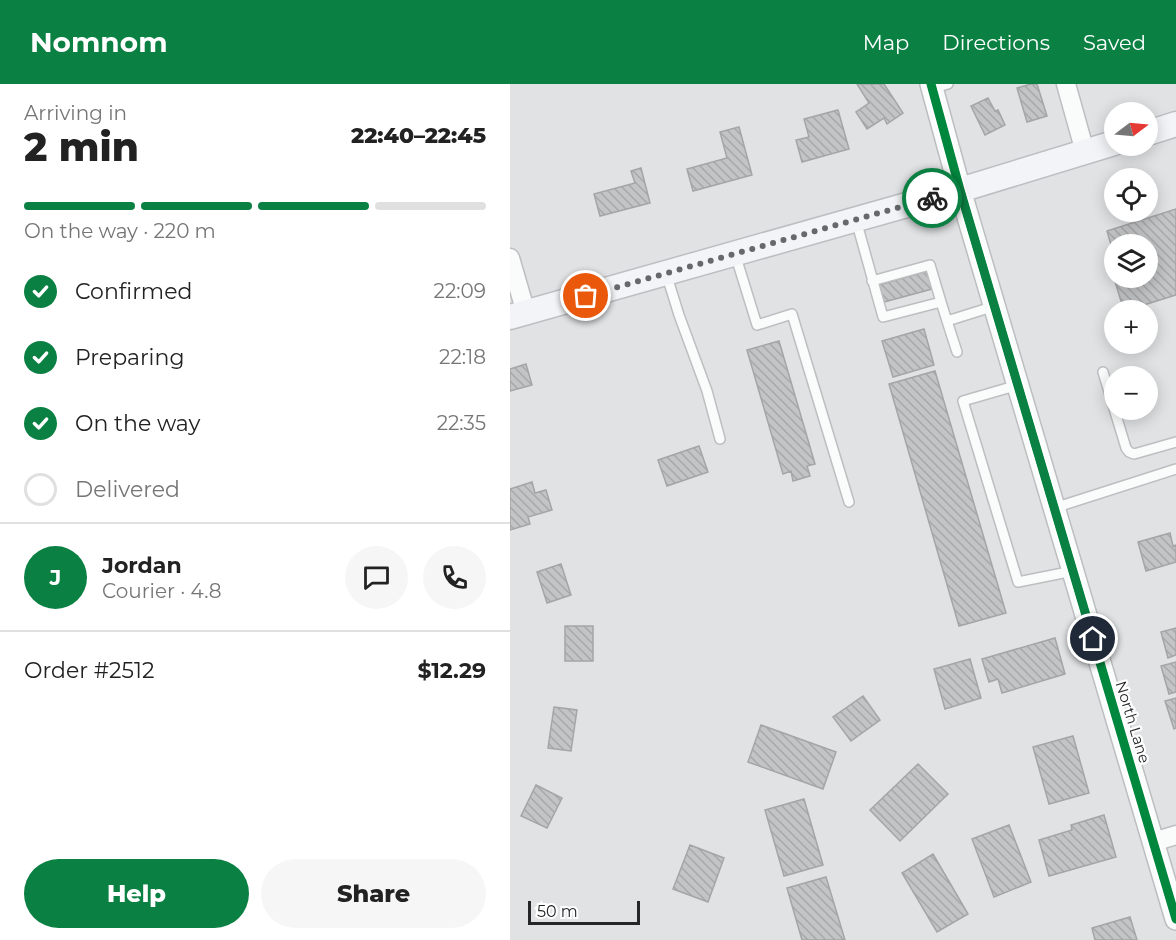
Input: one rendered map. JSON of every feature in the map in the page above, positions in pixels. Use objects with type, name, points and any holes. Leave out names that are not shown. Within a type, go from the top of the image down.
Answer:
[{"type":"main road","points":[[1158,130],[1176,124]]},
{"type":"main road","points":[[518,315],[856,220],[1104,146]]},
{"type":"street","points":[[1066,84],[1086,152]]},
{"type":"street","name":"North Lane","points":[[937,85],[960,190],[1176,919]]},
{"type":"street","points":[[510,258],[518,315]]},
{"type":"street","points":[[1154,842],[1176,835]]},
{"type":"lane","points":[[856,220],[883,318],[941,302]]},
{"type":"lane","points":[[735,254],[757,325],[792,314],[849,502]]},
{"type":"lane","points":[[872,281],[930,265],[957,352]]},
{"type":"lane","points":[[666,273],[707,391],[720,440]]},
{"type":"lane","points":[[947,321],[995,306]]},
{"type":"lane","points":[[1103,372],[1129,453],[1134,454],[1176,442]]},
{"type":"lane","points":[[1018,385],[963,401],[1018,582],[1073,571]]},
{"type":"lane","points":[[1054,508],[1176,469]]},
{"type":"building","points":[[857,84],[884,84],[903,113],[887,124],[884,118],[867,129],[856,112],[869,103]]},
{"type":"building","points":[[1037,84],[1047,116],[1027,122],[1017,88]]},
{"type":"building","points":[[988,98],[995,111],[998,110],[1005,125],[985,135],[971,106]]},
{"type":"building","points":[[838,110],[849,149],[802,162],[796,140],[809,137],[804,119]]},
{"type":"building","points":[[739,127],[752,175],[693,191],[687,169],[727,158],[720,132]]},
{"type":"building","points":[[641,168],[650,203],[600,216],[594,194],[635,183],[631,171]]},
{"type":"building","points":[[1176,209],[1176,295],[1158,301],[1121,300],[1117,288],[1158,288],[1158,234],[1108,234],[1107,231],[1135,222],[1158,222],[1158,215]]},
{"type":"building","points":[[931,270],[936,288],[884,302],[879,285]]},
{"type":"building","points":[[924,329],[934,365],[893,377],[882,341]]},
{"type":"building","points":[[779,341],[815,464],[807,466],[810,476],[793,481],[791,471],[783,474],[747,350]]},
{"type":"building","points":[[526,364],[532,385],[510,391],[510,369]]},
{"type":"building","points":[[935,371],[1006,613],[959,626],[889,384]]},
{"type":"building","points":[[699,446],[708,472],[667,486],[658,460]]},
{"type":"building","points":[[532,482],[535,493],[546,490],[552,510],[528,517],[530,524],[510,530],[510,489]]},
{"type":"building","points":[[1170,533],[1173,546],[1176,545],[1176,562],[1146,571],[1138,542]]},
{"type":"building","points":[[561,564],[571,595],[547,603],[537,572]]},
{"type":"building","points":[[565,626],[593,626],[593,661],[565,661]]},
{"type":"building","points":[[1176,628],[1176,655],[1168,658],[1161,632]]},
{"type":"building","points":[[1055,638],[1065,674],[1002,693],[998,679],[989,682],[982,659]]},
{"type":"building","points":[[970,659],[981,698],[945,709],[934,669]]},
{"type":"building","points":[[1176,662],[1176,692],[1169,694],[1161,666]]},
{"type":"building","points":[[863,696],[880,720],[851,741],[833,717]]},
{"type":"building","points":[[1176,698],[1176,728],[1174,729],[1165,701]]},
{"type":"building","points":[[554,707],[577,710],[571,751],[548,748]]},
{"type":"building","points":[[761,725],[836,752],[823,789],[748,762]]},
{"type":"building","points":[[1073,736],[1089,793],[1049,804],[1033,747]]},
{"type":"building","points":[[918,764],[948,794],[900,841],[870,810]]},
{"type":"building","points":[[536,785],[562,798],[547,828],[521,816]]},
{"type":"building","points":[[804,799],[823,865],[784,876],[765,810]]},
{"type":"building","points":[[1104,815],[1116,857],[1049,876],[1039,840],[1072,830],[1071,825]]},
{"type":"building","points":[[1009,825],[1031,882],[994,897],[972,839]]},
{"type":"building","points":[[690,845],[724,858],[708,902],[673,889]]},
{"type":"building","points":[[933,854],[968,914],[937,932],[902,873]]},
{"type":"building","points":[[826,877],[845,940],[802,940],[787,888]]},
{"type":"building","points":[[1130,917],[1137,940],[1095,940],[1092,928]]},
{"type":"cycle path","points":[[931,84],[960,190],[1176,919]]},
{"type":"way so far","points":[[586,296],[932,198]]},
{"type":"route","points":[[932,198],[960,190],[1093,639]]}]
